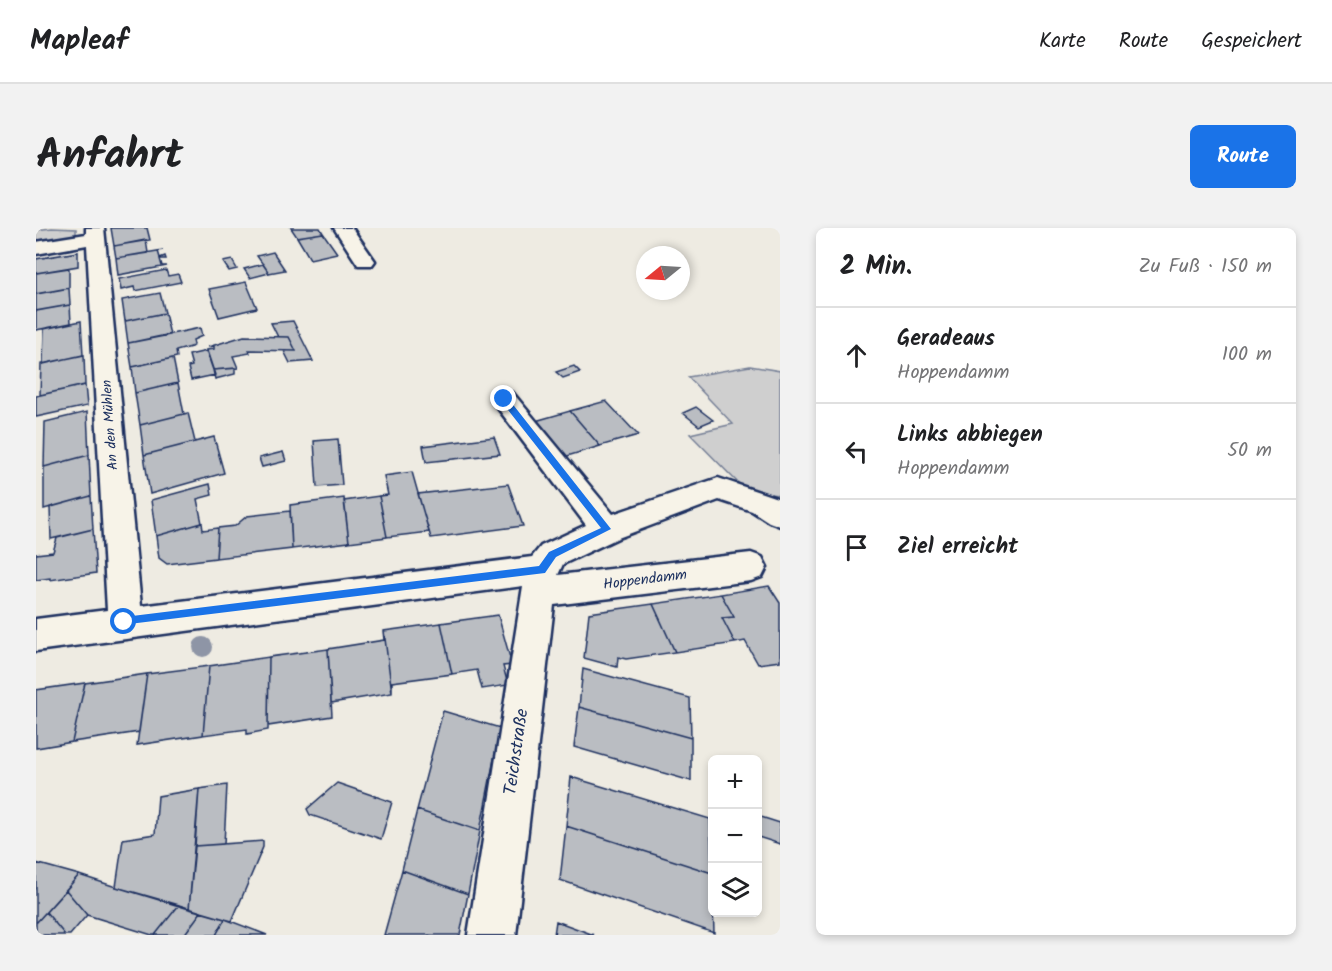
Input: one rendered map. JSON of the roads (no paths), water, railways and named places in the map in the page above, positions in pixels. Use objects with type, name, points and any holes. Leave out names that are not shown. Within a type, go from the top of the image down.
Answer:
[{"type":"street","points":[[343,228],[365,261]]},
{"type":"street","points":[[36,248],[96,233]]},
{"type":"street","name":"An den Mühlen","points":[[96,233],[124,622]]},
{"type":"street","points":[[504,399],[607,529]]},
{"type":"street","points":[[541,581],[552,555],[607,529],[718,489],[762,503],[780,514]]},
{"type":"street","name":"Hoppendamm","points":[[36,635],[124,622],[541,581],[751,567]]},
{"type":"street","name":"Teichstraße","points":[[492,935],[541,581]]}]
